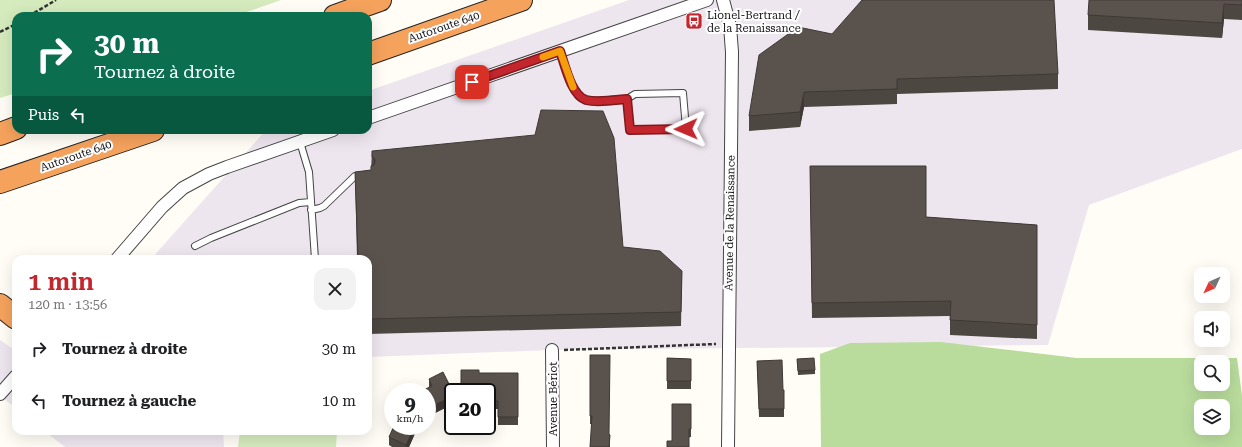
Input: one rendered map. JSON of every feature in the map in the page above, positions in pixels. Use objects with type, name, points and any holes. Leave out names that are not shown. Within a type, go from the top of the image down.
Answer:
[{"type":"highway","points":[[346,12],[380,0]]},
{"type":"highway","name":"Autoroute 640","points":[[372,53],[521,0]]},
{"type":"highway","points":[[0,134],[12,130]]},
{"type":"highway","name":"Autoroute 640","points":[[0,182],[141,134]]},
{"type":"highway","points":[[0,305],[12,315]]},
{"type":"street","points":[[372,117],[707,0]]},
{"type":"street","name":"Avenue de la Renaissance","points":[[723,0],[730,26],[732,52],[728,447]]},
{"type":"street","points":[[120,255],[162,207],[183,188],[209,174],[227,167],[322,134]]},
{"type":"street","name":"Avenue Bériot","points":[[552,350],[553,447]]},
{"type":"street","points":[[0,394],[12,380]]},
{"type":"lane","points":[[560,51],[573,88],[580,97],[592,101],[627,99],[635,94],[683,93],[686,129],[630,130],[627,99]]},
{"type":"lane","points":[[300,142],[309,172],[315,255]]},
{"type":"lane","points":[[311,210],[324,206],[355,176],[371,176]]},
{"type":"lane","points":[[195,246],[211,238],[300,203],[311,202]]},
{"type":"path","points":[[36,12],[56,0]]},
{"type":"path","points":[[0,32],[12,26]]},
{"type":"path","points":[[552,350],[729,344]]},
{"type":"shaded area","points":[[629,0],[1242,0],[1242,149],[1089,205],[1048,345],[552,350],[372,357],[372,255],[155,255],[262,134],[372,134],[372,90]]},
{"type":"shaded area","points":[[0,340],[12,348],[12,405],[0,396]]},
{"type":"shaded area","points":[[49,435],[223,435],[224,447],[65,447]]},
{"type":"green space","points":[[0,0],[281,0],[246,12],[12,12],[12,94],[0,98]]},
{"type":"green space","points":[[941,342],[1077,358],[1194,358],[1194,391],[1230,391],[1230,358],[1237,358],[1242,396],[1242,447],[821,447],[820,354],[850,343]]},
{"type":"green space","points":[[240,435],[337,435],[336,447],[238,447]]},
{"type":"building","points":[[862,0],[1054,0],[1058,74],[897,79],[897,89],[804,92],[800,112],[749,116],[759,55],[798,27],[832,34]]},
{"type":"building","points":[[1089,0],[1242,0],[1242,5],[1224,4],[1222,23],[1088,15]]},
{"type":"building","points":[[541,110],[603,111],[614,138],[623,247],[660,251],[682,271],[681,312],[372,319],[372,255],[358,255],[355,172],[371,170],[371,166],[374,165],[375,162],[375,159],[372,157],[372,151],[535,135]]},
{"type":"building","points":[[810,166],[926,166],[926,217],[1037,225],[1037,325],[950,320],[951,301],[812,303]]},
{"type":"building","points":[[590,355],[610,355],[609,447],[590,447],[592,416],[590,416]]},
{"type":"building","points":[[667,358],[691,359],[691,381],[667,381]]},
{"type":"building","points":[[814,358],[815,370],[798,371],[797,359]]},
{"type":"building","points":[[782,360],[784,409],[759,409],[757,361]]},
{"type":"building","points":[[461,370],[479,370],[479,373],[518,373],[518,417],[498,417],[496,383],[461,383]]},
{"type":"building","points":[[443,372],[448,383],[444,383],[444,400],[436,404],[436,383],[431,383],[429,379]]},
{"type":"building","points":[[672,404],[691,404],[689,447],[667,447],[667,441],[672,441]]},
{"type":"building","points":[[390,435],[411,435],[406,445],[389,437]]},
{"type":"slow traffic","points":[[543,57],[560,51],[573,87]]},
{"type":"place","name":"Lionel-Bertrand / de la Renaissance","points":[[694,21]]},
{"type":"route","points":[[472,82],[560,51],[573,88],[580,97],[585,100],[592,101],[627,99],[630,130],[686,129]]}]
